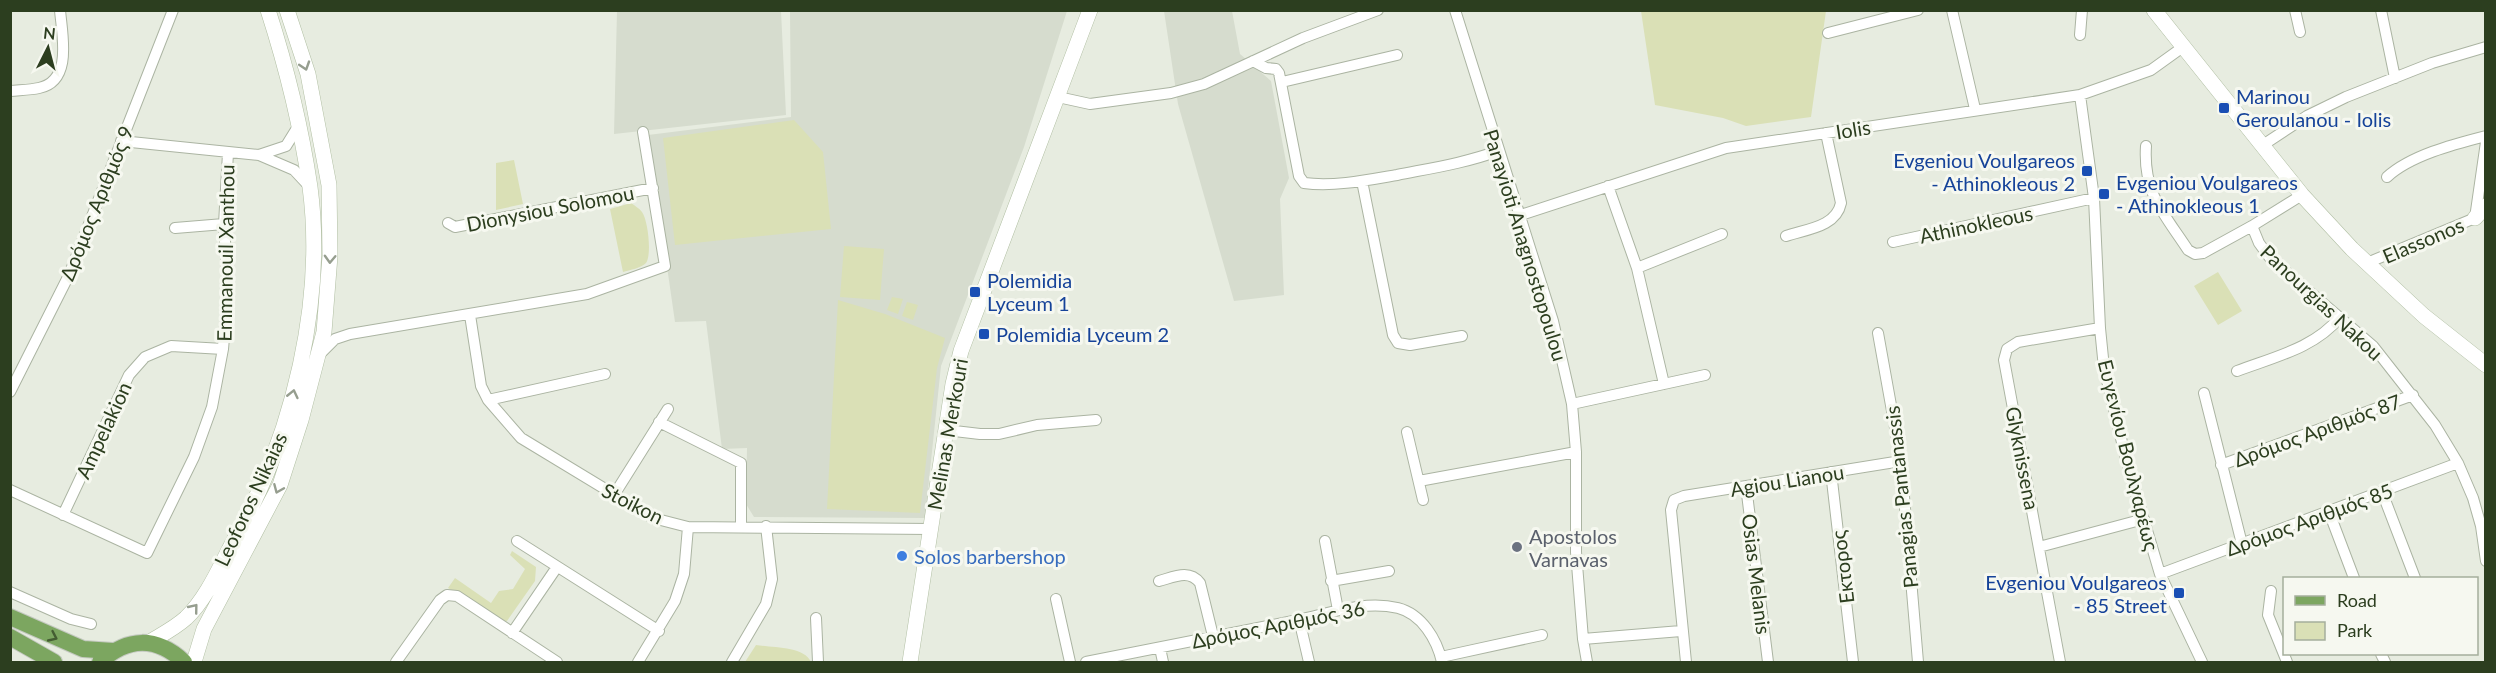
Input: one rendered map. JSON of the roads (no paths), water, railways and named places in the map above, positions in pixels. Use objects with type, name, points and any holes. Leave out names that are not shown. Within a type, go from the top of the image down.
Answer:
[{"type":"main road","name":"Leoforos Nikaias","points":[[148,643],[184,619],[201,600],[246,519],[288,417],[306,337],[313,252],[310,189],[289,77],[268,10]]},
{"type":"main road","name":"Leoforos Nikaias","points":[[194,663],[204,629],[280,485],[318,355],[325,318],[330,256],[329,184],[308,74],[287,10]]},
{"type":"main road","name":"Melinas Merkouri","points":[[910,663],[946,430],[961,351],[1090,10]]},
{"type":"main road","points":[[2154,10],[2302,195],[2367,263],[2424,316],[2486,365]]},
{"type":"main road","points":[[2475,218],[2486,206]]},
{"type":"main road","points":[[10,617],[83,649],[112,651]]},
{"type":"main road","points":[[10,637],[54,663]]},
{"type":"main road","points":[[100,663],[112,651],[130,644],[148,643],[168,650],[184,663]]},
{"type":"street","points":[[10,91],[41,88],[56,79],[63,63],[60,10]]},
{"type":"street","name":"Δρόμος Αριθμός 9","points":[[10,392],[69,275],[173,10]]},
{"type":"street","points":[[1058,98],[1090,104],[1171,93],[1204,84],[1303,39],[1378,10]]},
{"type":"street","name":"Panayioti Anagnostopoulou","points":[[1455,10],[1553,321],[1572,404],[1576,452],[1576,552],[1587,663]]},
{"type":"street","points":[[1828,33],[1876,15],[1918,10]]},
{"type":"street","points":[[1952,10],[1975,109]]},
{"type":"street","points":[[2080,35],[2082,10]]},
{"type":"street","points":[[2295,10],[2300,32]]},
{"type":"street","points":[[2381,10],[2395,78]]},
{"type":"street","name":"Iolis","points":[[1521,215],[1726,148],[2079,94],[2151,70],[2183,47]]},
{"type":"street","points":[[2263,145],[2307,116],[2346,97],[2441,60],[2486,47]]},
{"type":"street","points":[[1282,82],[1397,55]]},
{"type":"street","points":[[1253,61],[1266,68],[1275,69],[1282,82],[1299,176],[1304,183],[1362,181],[1468,162],[1498,152]]},
{"type":"street","name":"Ευγενίου Βουλγαρέως","points":[[2079,94],[2094,198],[2100,328],[2110,392],[2127,463],[2160,574],[2202,663]]},
{"type":"street","points":[[258,155],[286,146],[299,125]]},
{"type":"street","points":[[318,355],[335,339],[350,334],[587,294],[665,266],[643,132]]},
{"type":"street","points":[[1786,236],[1830,221],[1839,213],[1840,202],[1826,133]]},
{"type":"street","points":[[2387,177],[2406,164],[2456,144],[2486,136]]},
{"type":"street","points":[[121,141],[258,155],[294,170],[303,177],[310,189]]},
{"type":"street","name":"Elassonos","points":[[2367,263],[2447,232],[2475,218],[2486,142]]},
{"type":"street","points":[[2146,146],[2144,168],[2151,192],[2188,250],[2195,255],[2203,253],[2252,226],[2302,195]]},
{"type":"street","name":"Emmanouil Xanthou","points":[[63,514],[147,553],[194,457],[212,407],[223,350],[228,292],[225,224],[228,153]]},
{"type":"street","points":[[1362,181],[1394,335],[1398,342],[1410,345],[1462,336]]},
{"type":"street","points":[[1608,186],[1637,268],[1664,384]]},
{"type":"street","name":"Dionysiou Solomou","points":[[448,223],[455,227],[653,188]]},
{"type":"street","name":"Athinokleous","points":[[1893,242],[2094,198]]},
{"type":"street","points":[[175,228],[225,224]]},
{"type":"street","name":"Panourgias Nakou","points":[[2252,226],[2259,243],[2270,258],[2373,346],[2435,425],[2458,464],[2473,498],[2481,526],[2486,561]]},
{"type":"street","points":[[1637,268],[1722,234]]},
{"type":"street","name":"Stoikon","points":[[470,315],[481,386],[488,400],[521,438],[653,518],[688,527],[931,529]]},
{"type":"street","points":[[2237,371],[2313,342],[2329,330],[2340,316]]},
{"type":"street","points":[[325,318],[337,330],[350,334]]},
{"type":"street","name":"Glyknissena","points":[[2060,663],[2004,360],[2007,349],[2018,342],[2100,328]]},
{"type":"street","name":"Panagias Pantanassis","points":[[1878,333],[1901,461],[1918,663]]},
{"type":"street","name":"Ampelakion","points":[[63,514],[129,375],[145,357],[171,346],[223,350]]},
{"type":"street","points":[[488,400],[605,374]]},
{"type":"street","points":[[1572,404],[1705,375]]},
{"type":"street","points":[[2204,393],[2242,544]]},
{"type":"street","name":"Δρόμος Αριθμός 87","points":[[2221,465],[2413,395]]},
{"type":"street","points":[[614,495],[668,409]]},
{"type":"street","points":[[946,430],[999,434],[1037,425],[1096,420]]},
{"type":"street","points":[[659,422],[741,463],[741,526]]},
{"type":"street","points":[[1407,432],[1423,500]]},
{"type":"street","points":[[1419,481],[1576,452]]},
{"type":"street","name":"Agiou Lianou","points":[[1681,631],[1671,510],[1674,500],[1684,496],[1901,461]]},
{"type":"street","name":"Δρόμος Αριθμός 85","points":[[2160,574],[2458,464]]},
{"type":"street","name":"Εκτορος","points":[[1831,472],[1853,663]]},
{"type":"street","name":"Osias Melanis","points":[[1746,486],[1768,663]]},
{"type":"street","points":[[10,490],[63,514]]},
{"type":"street","points":[[2382,492],[2414,577]]},
{"type":"street","points":[[2329,512],[2353,577]]},
{"type":"street","points":[[2039,547],[2144,519]]},
{"type":"street","points":[[732,663],[766,604],[772,579],[766,526]]},
{"type":"street","points":[[638,663],[675,601],[684,574],[688,527]]},
{"type":"street","points":[[517,541],[659,631]]},
{"type":"street","points":[[1325,541],[1338,610]]},
{"type":"street","points":[[512,633],[557,567]]},
{"type":"street","points":[[1331,581],[1389,571]]},
{"type":"street","points":[[1159,581],[1188,574],[1195,576],[1200,583],[1213,636]]},
{"type":"street","points":[[2271,591],[2268,615],[2283,653]]},
{"type":"street","points":[[10,592],[71,619],[91,624]]},
{"type":"street","points":[[401,661],[440,600],[447,595],[457,596],[557,663]]},
{"type":"street","points":[[1056,599],[1070,663]]},
{"type":"street","name":"Δρόμος Αριθμός 36","points":[[1086,663],[1338,610],[1380,606],[1399,608],[1414,615],[1430,632],[1441,660]]},
{"type":"street","points":[[816,618],[818,663]]},
{"type":"street","points":[[1299,619],[1309,663]]},
{"type":"street","points":[[1583,639],[1681,631],[1686,663]]},
{"type":"street","points":[[1441,660],[1542,635]]},
{"type":"street","points":[[1160,648],[1163,663]]},
{"type":"place","name":"Marinou Geroulanou - Iolis","points":[[2224,108]]},
{"type":"place","name":"Evgeniou Voulgareos - Athinokleous 2","points":[[2087,171]]},
{"type":"place","name":"Evgeniou Voulgareos - Athinokleous 1","points":[[2104,194]]},
{"type":"place","name":"Polemidia Lyceum 1","points":[[975,292]]},
{"type":"place","name":"Polemidia Lyceum 2","points":[[984,334]]},
{"type":"place","name":"Apostolos Varnavas","points":[[1517,547]]},
{"type":"place","name":"Solos barbershop","points":[[902,556]]},
{"type":"place","name":"Evgeniou Voulgareos - 85 Street","points":[[2179,593]]}]
